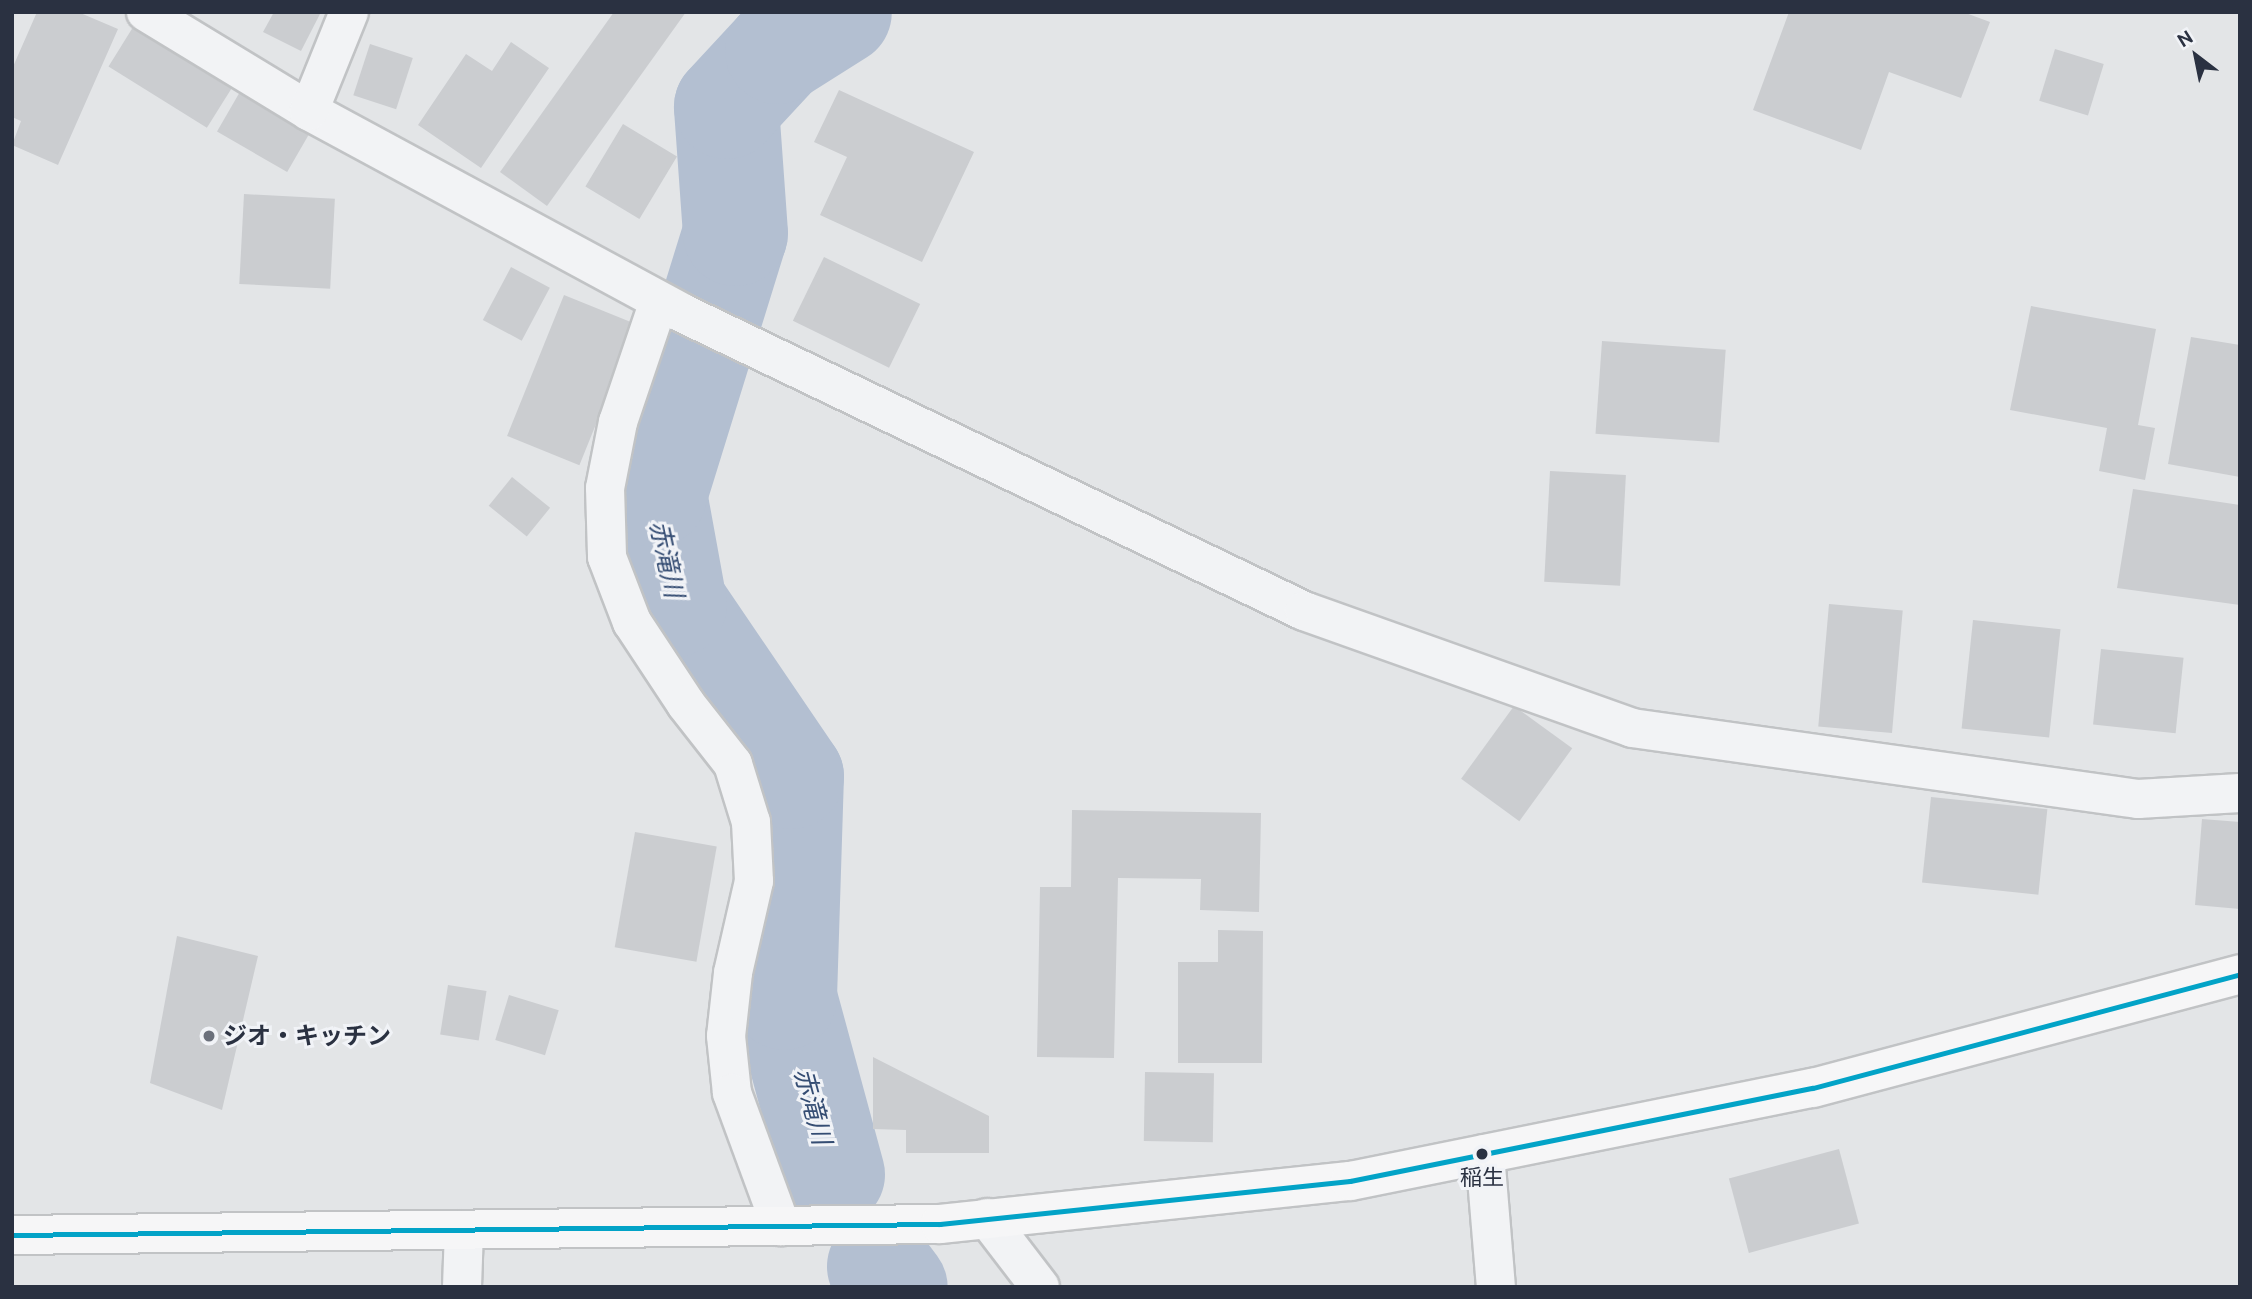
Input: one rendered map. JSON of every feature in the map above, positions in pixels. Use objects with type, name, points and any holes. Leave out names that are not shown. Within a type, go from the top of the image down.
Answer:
[{"type":"main road","points":[[12,1236],[940,1224],[1350,1181],[1814,1088],[2240,974]]},
{"type":"street","points":[[146,12],[309,111],[669,307],[1304,611],[1632,728],[2138,799],[2240,793]]},
{"type":"street","points":[[309,111],[349,12]]},
{"type":"street","points":[[669,307],[618,422],[605,488],[607,557],[632,622],[685,704],[733,764],[751,822],[754,881],[733,973],[726,1036],[732,1093],[781,1226]]},
{"type":"street","points":[[1485,1154],[1496,1287]]},
{"type":"street","points":[[988,1218],[1040,1287]]},
{"type":"street","points":[[462,1287],[464,1230]]},
{"type":"building","points":[[37,12],[78,12],[118,29],[58,165],[12,145],[21,121],[12,117],[12,69]]},
{"type":"building","points":[[274,12],[321,12],[301,51],[263,32]]},
{"type":"building","points":[[614,12],[686,12],[547,206],[500,172]]},
{"type":"building","points":[[1789,12],[1963,12],[1990,22],[1961,98],[1889,72],[1861,150],[1753,110]]},
{"type":"building","points":[[135,24],[233,85],[207,128],[109,66]]},
{"type":"building","points":[[511,42],[549,68],[481,168],[418,125],[466,54],[492,71]]},
{"type":"building","points":[[370,44],[413,58],[396,109],[353,95]]},
{"type":"building","points":[[2055,49],[2104,64],[2088,116],[2039,101]]},
{"type":"building","points":[[241,90],[311,130],[287,172],[217,132]]},
{"type":"building","points":[[839,90],[974,152],[922,262],[820,215],[847,157],[814,142]]},
{"type":"building","points":[[623,124],[677,156],[639,219],[585,187]]},
{"type":"building","points":[[244,194],[335,199],[330,289],[239,284]]},
{"type":"building","points":[[824,257],[920,304],[889,368],[793,321]]},
{"type":"building","points":[[511,267],[550,288],[522,341],[483,320]]},
{"type":"building","points":[[564,295],[636,324],[579,465],[507,436]]},
{"type":"building","points":[[2031,306],[2156,329],[2138,425],[2155,428],[2145,480],[2099,471],[2107,428],[2010,410]]},
{"type":"building","points":[[2191,337],[2240,345],[2240,477],[2168,464]]},
{"type":"building","points":[[1602,341],[1726,350],[1719,442],[1596,434]]},
{"type":"building","points":[[1550,471],[1626,475],[1620,586],[1544,582]]},
{"type":"building","points":[[512,477],[550,508],[527,537],[489,506]]},
{"type":"building","points":[[2133,489],[2240,505],[2240,605],[2117,588]]},
{"type":"building","points":[[1829,604],[1903,610],[1892,733],[1818,727]]},
{"type":"building","points":[[1973,620],[2061,629],[2049,738],[1962,728]]},
{"type":"building","points":[[2101,649],[2184,658],[2176,733],[2093,725]]},
{"type":"building","points":[[1514,706],[1572,748],[1519,821],[1461,779]]},
{"type":"building","points":[[1931,797],[2047,809],[2038,895],[1922,883]]},
{"type":"building","points":[[1072,810],[1261,813],[1259,912],[1200,910],[1201,879],[1118,878],[1114,1058],[1037,1057],[1040,887],[1071,887]]},
{"type":"building","points":[[2202,819],[2240,822],[2240,909],[2195,905]]},
{"type":"building","points":[[635,832],[717,846],[696,962],[615,947]]},
{"type":"building","points":[[1218,930],[1263,931],[1262,1063],[1178,1063],[1178,962],[1218,962]]},
{"type":"building","points":[[177,936],[258,956],[222,1110],[150,1083]]},
{"type":"building","points":[[448,985],[487,991],[479,1040],[440,1034]]},
{"type":"building","points":[[509,995],[559,1010],[545,1055],[495,1040]]},
{"type":"building","points":[[873,1057],[989,1116],[989,1153],[906,1153],[906,1130],[873,1129]]},
{"type":"building","points":[[1145,1072],[1214,1073],[1213,1142],[1144,1141]]},
{"type":"building","points":[[1839,1149],[1859,1223],[1749,1253],[1729,1179]]},
{"type":"waterway","name":"赤滝川","points":[[832,1174],[784,997],[791,776],[674,604],[654,494],[735,233],[726,106],[777,51],[839,12]]},
{"type":"waterway","name":"赤滝川","points":[[879,1266],[895,1287]]},
{"type":"transit line","points":[[12,1235],[940,1224],[1350,1181],[1813,1088],[2240,974]]},
{"type":"place","name":"ジオ・キッチン","points":[[209,1036]]},
{"type":"place","name":"稲生","points":[[1482,1154]]}]
